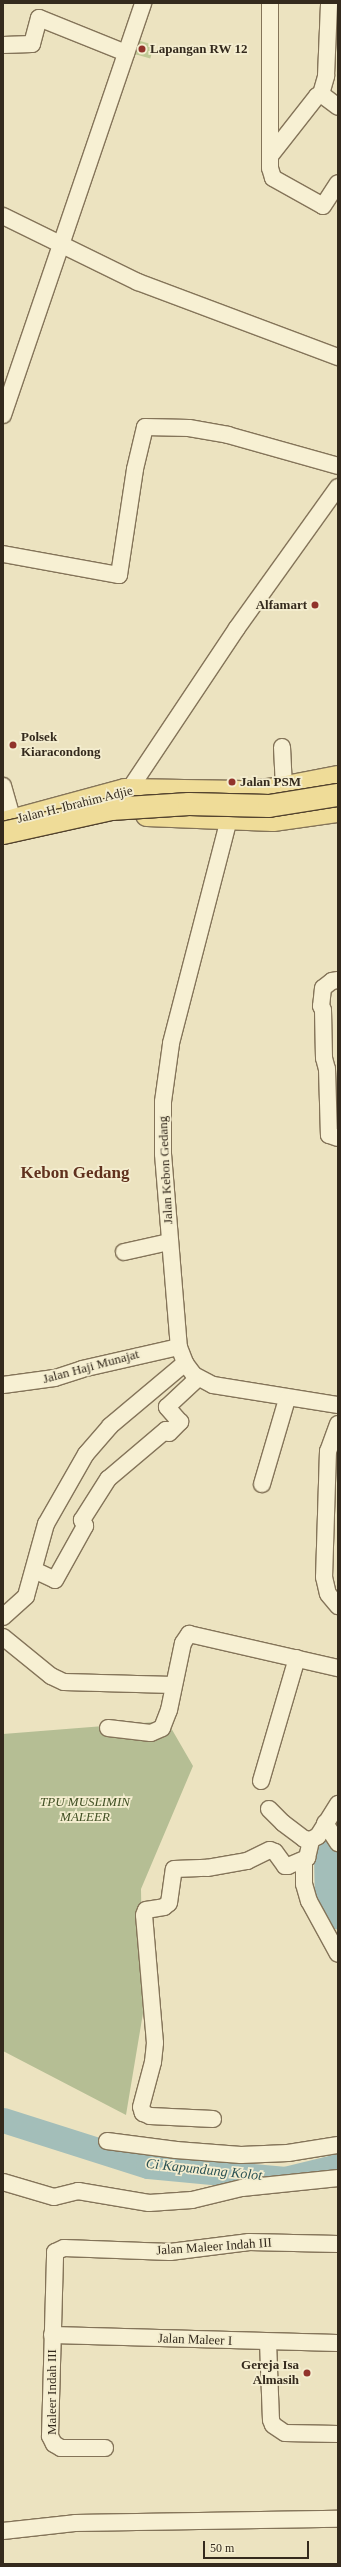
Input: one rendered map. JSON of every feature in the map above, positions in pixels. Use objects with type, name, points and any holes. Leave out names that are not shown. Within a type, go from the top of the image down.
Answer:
[{"type":"main road","name":"Jalan H. Ibrahim Adjie","points":[[3,844],[17,825],[132,790],[243,792],[284,788],[338,777]]},
{"type":"main road","points":[[125,816],[120,814],[115,804],[118,794],[132,790],[154,799],[154,805],[148,816]]},
{"type":"main road","points":[[17,825],[111,809],[189,804],[269,806],[338,795]]},
{"type":"main road","name":"Jalan H. Ibrahim Adjie","points":[[17,825],[125,816],[273,820],[338,811]]},
{"type":"street","points":[[3,416],[143,3]]},
{"type":"street","points":[[270,3],[270,156],[273,178],[323,206],[338,183]]},
{"type":"street","points":[[270,156],[317,96],[321,94],[326,76],[333,27],[329,3]]},
{"type":"street","points":[[3,45],[32,44],[39,18],[126,53]]},
{"type":"street","points":[[321,94],[338,107]]},
{"type":"street","points":[[3,216],[138,282],[338,357]]},
{"type":"street","points":[[3,554],[119,575],[135,469],[145,427],[189,428],[228,435],[338,466]]},
{"type":"street","points":[[132,790],[237,628],[338,487]]},
{"type":"street","points":[[282,747],[284,788]]},
{"type":"street","points":[[3,786],[17,825]]},
{"type":"street","name":"Jalan Kebon Gedang","points":[[229,820],[171,1044],[163,1110],[163,1154],[169,1242],[179,1347],[185,1363],[198,1378],[213,1385],[287,1399],[338,1405]]},
{"type":"street","points":[[338,980],[332,981],[323,988],[321,1006],[323,1010],[324,1058],[327,1070],[329,1135],[338,1138]]},
{"type":"street","points":[[124,1252],[169,1242]]},
{"type":"street","name":"Jalan Haji Munajat","points":[[3,1385],[55,1378],[89,1367],[179,1347]]},
{"type":"street","points":[[3,1617],[26,1596],[46,1524],[86,1454],[110,1426],[185,1363]]},
{"type":"street","points":[[34,1570],[55,1580],[85,1526],[82,1520],[108,1479],[166,1431],[169,1433],[180,1422],[166,1407],[198,1378]]},
{"type":"street","points":[[262,1484],[287,1399]]},
{"type":"street","points":[[338,1424],[328,1451],[324,1577],[328,1594],[338,1606]]},
{"type":"street","points":[[108,1728],[151,1733],[158,1731],[169,1710],[184,1638],[190,1634],[338,1668]]},
{"type":"street","points":[[3,1637],[51,1676],[64,1682],[173,1685]]},
{"type":"street","points":[[260,1781],[297,1658]]},
{"type":"street","points":[[269,1809],[283,1823],[304,1839],[311,1840],[318,1836],[338,1804]]},
{"type":"street","points":[[326,1825],[338,1843]]},
{"type":"street","points":[[311,1840],[307,1858],[304,1861],[304,1884],[309,1901],[338,1954]]},
{"type":"street","points":[[213,2119],[150,2116],[143,2113],[142,2107],[153,2062],[155,2043],[144,1914],[146,1910],[164,1907],[169,1903],[174,1870],[207,1868],[247,1861],[270,1850],[275,1852],[285,1866],[304,1861]]},
{"type":"street","points":[[107,2141],[176,2150],[241,2155],[288,2153],[338,2145]]},
{"type":"street","points":[[3,2182],[54,2197],[78,2191],[149,2203],[192,2200],[242,2188],[338,2178]]},
{"type":"street","name":"Jalan Maleer Indah III","points":[[52,2335],[53,2257],[57,2250],[64,2248],[170,2252],[249,2242],[338,2244]]},
{"type":"street","name":"Jalan Maleer I","points":[[52,2335],[338,2343]]},
{"type":"street","name":"Maleer Indah III","points":[[52,2335],[51,2439],[60,2448],[105,2448]]},
{"type":"street","points":[[268,2342],[273,2425],[285,2433],[338,2434]]},
{"type":"street","points":[[3,2531],[75,2523],[338,2519]]},
{"type":"green space","name":"Lapangan RW 12","points":[[133,39],[154,45],[150,59],[129,52]]},
{"type":"green space","name":"TPU MUSLIMIN MALEER","points":[[167,1721],[193,1766],[141,1889],[143,2013],[126,2115],[3,2051],[3,1734]]},
{"type":"waterway","name":"Ci Kapundung Kolot","points":[[338,1842],[326,1857],[327,1901],[338,1917]]},
{"type":"waterway","name":"Ci Kapundung Kolot","points":[[3,2120],[148,2166],[285,2179],[338,2166]]},
{"type":"place","name":"Lapangan RW 12","points":[[142,49]]},
{"type":"place","name":"Alfamart","points":[[315,605]]},
{"type":"place","name":"Polsek Kiaracondong","points":[[13,745]]},
{"type":"place","name":"Jalan PSM","points":[[232,782]]},
{"type":"place","name":"Gereja Isa Almasih","points":[[307,2373]]},
{"type":"district","name":"Kebon Gedang","points":[[75,1173]]}]
